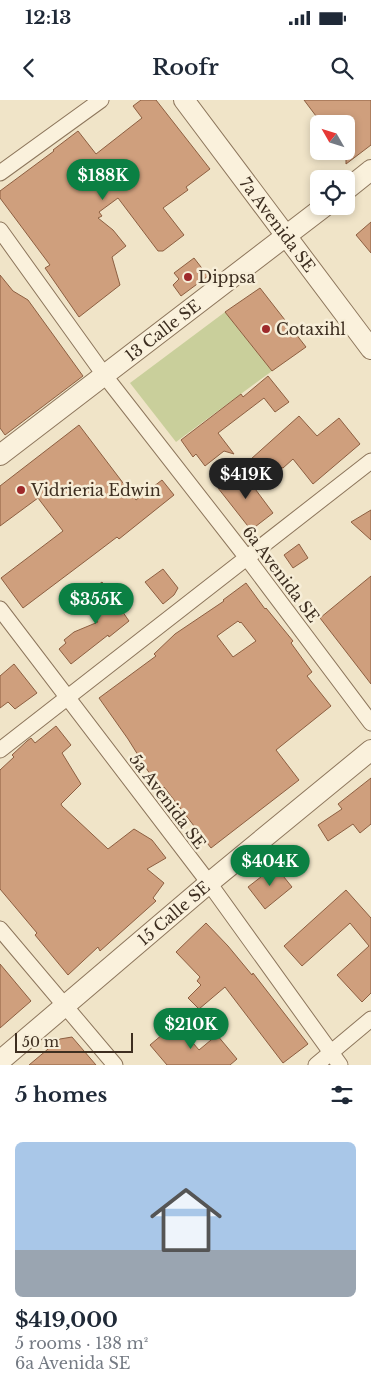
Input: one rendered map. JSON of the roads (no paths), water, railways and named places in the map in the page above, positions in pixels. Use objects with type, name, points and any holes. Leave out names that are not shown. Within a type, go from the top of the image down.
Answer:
[{"type":"street","points":[[0,174],[101,100]]},
{"type":"street","name":"7a Avenida SE","points":[[184,100],[371,349]]},
{"type":"street","points":[[355,183],[371,170]]},
{"type":"street","name":"13 Calle SE","points":[[0,455],[314,215]]},
{"type":"street","name":"6a Avenida SE","points":[[0,230],[105,376],[247,558],[371,723]]},
{"type":"street","points":[[0,750],[371,461]]},
{"type":"street","name":"5a Avenida SE","points":[[0,609],[209,883],[340,1065]]},
{"type":"street","name":"15 Calle SE","points":[[0,1061],[209,883],[371,750]]},
{"type":"street","points":[[0,929],[116,1065]]},
{"type":"street","points":[[316,1065],[371,1019]]},
{"type":"place","name":"Dippsa","points":[[188,277]]},
{"type":"place","name":"Cotaxihl","points":[[266,329]]},
{"type":"place","name":"Vidrieria Edwin","points":[[21,490]]}]
